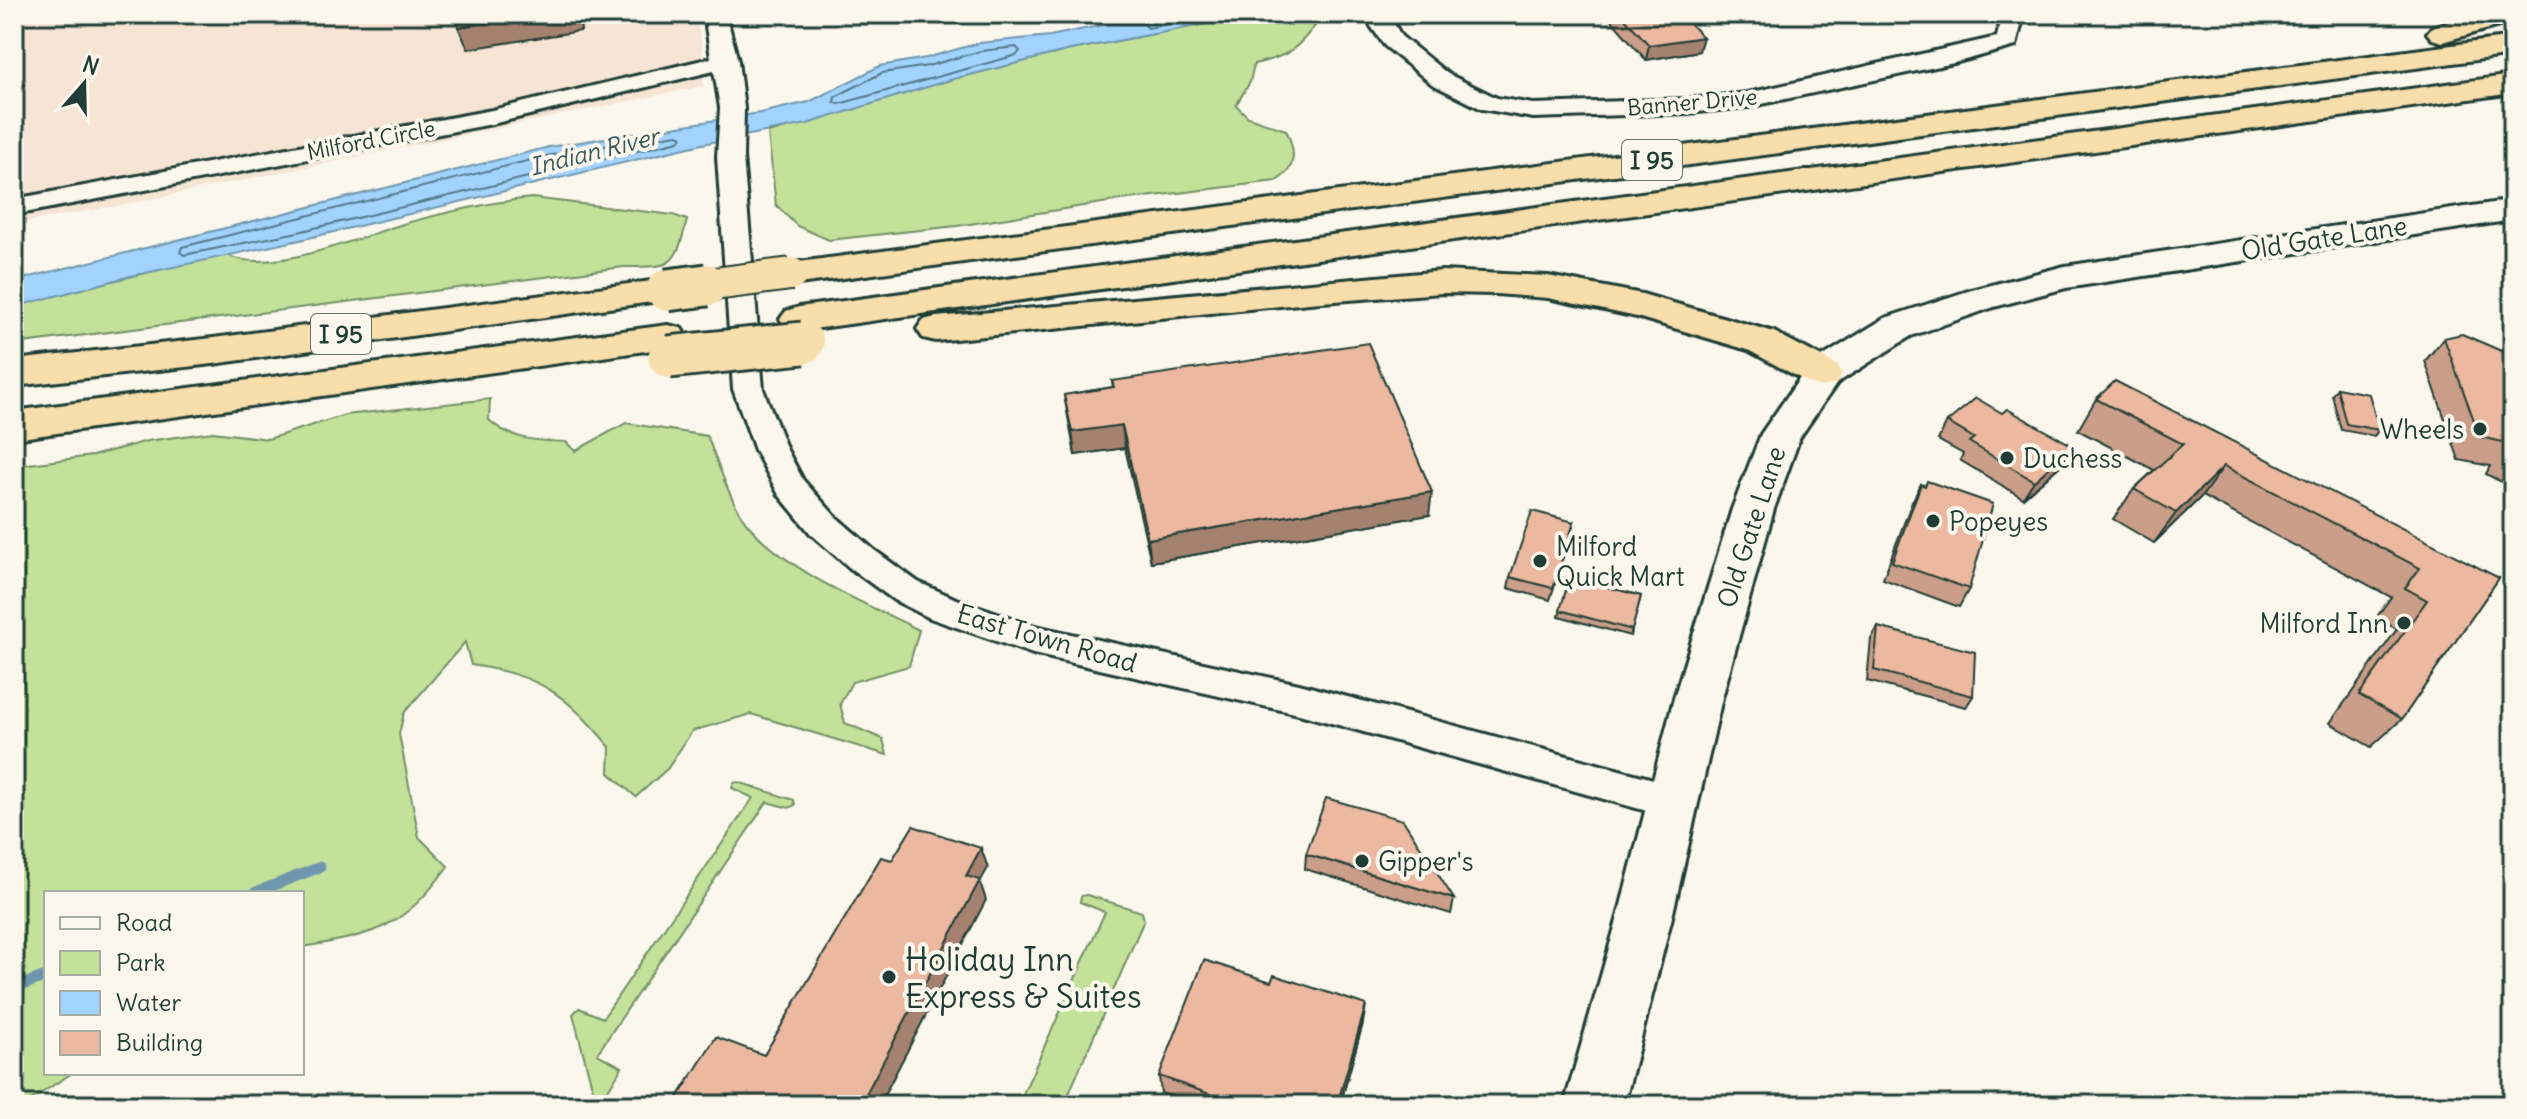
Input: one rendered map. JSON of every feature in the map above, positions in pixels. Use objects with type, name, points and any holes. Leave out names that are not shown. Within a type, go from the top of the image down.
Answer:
[{"type":"highway","points":[[1985,116],[2356,53],[2509,14]]},
{"type":"highway","name":"I 95","points":[[14,373],[228,349],[2513,46]]},
{"type":"highway","name":"I 95","points":[[14,425],[328,384],[801,331],[2513,84]]},
{"type":"highway","points":[[801,331],[1442,282],[1496,283],[1548,287],[1642,306],[1761,341],[1823,374]]},
{"type":"main road","name":"Old Gate Lane","points":[[1594,1105],[1646,913],[1699,693],[1753,509],[1781,434],[1823,374],[1898,327],[1981,299],[2065,277],[2513,210]]},
{"type":"street","name":"East Town Road","points":[[715,14],[726,61],[732,108],[730,157],[748,389],[771,450],[790,487],[823,525],[862,559],[906,591],[942,608],[1033,640],[1299,699],[1672,801]]},
{"type":"street","name":"Banner Drive","points":[[1378,14],[1387,33],[1413,60],[1474,98],[1509,108],[1557,112],[1748,100],[1939,59],[2008,41],[2013,14]]},
{"type":"street","name":"Milford Circle","points":[[14,207],[477,120],[726,61]]},
{"type":"shaded area","points":[[14,14],[695,14],[702,47],[703,86],[137,202],[14,224]]},
{"type":"green space","points":[[1258,14],[1325,14],[1296,47],[1254,64],[1250,82],[1236,105],[1248,117],[1286,130],[1293,159],[1288,171],[1276,181],[1121,200],[957,226],[829,240],[797,226],[776,205],[768,133],[953,79],[1070,50]]},
{"type":"green space","points":[[532,198],[673,215],[687,220],[675,256],[662,265],[624,267],[14,344],[14,307],[20,303],[225,254],[243,260],[290,258],[441,214]]},
{"type":"green space","points":[[490,399],[489,420],[497,427],[525,438],[566,442],[575,451],[626,423],[707,436],[737,508],[766,544],[829,586],[919,630],[909,666],[852,682],[840,704],[845,723],[883,739],[887,755],[751,714],[692,731],[668,768],[636,797],[609,773],[610,747],[565,700],[516,675],[471,665],[465,642],[404,713],[399,734],[419,837],[448,866],[417,903],[402,916],[369,932],[304,947],[304,891],[44,891],[44,1075],[69,1075],[23,1105],[14,1105],[14,466],[92,456],[147,441],[213,432],[268,439],[345,415]]},
{"type":"green space","points":[[738,782],[794,800],[795,805],[789,808],[767,802],[597,1054],[622,1067],[604,1097],[595,1098],[573,1014],[579,1008],[603,1018],[753,798],[732,788]]},
{"type":"green space","points":[[1087,895],[1142,912],[1144,920],[1064,1105],[1018,1105],[1105,912],[1080,902],[1081,896]]},
{"type":"water","name":"Indian River","points":[[1157,14],[1258,14],[1070,50],[953,79],[807,124],[702,144],[300,240],[131,276],[14,307],[14,281],[549,147],[760,113],[809,102],[880,66],[926,58],[979,43],[1050,36]]},
{"type":"building","points":[[458,14],[543,14],[458,27]]},
{"type":"building","points":[[1621,14],[1680,14],[1703,37],[1649,45]]},
{"type":"building","points":[[2462,334],[2513,356],[2513,454],[2507,451],[2512,444],[2480,437],[2444,338]]},
{"type":"building","points":[[1368,343],[1432,492],[1148,539],[1122,425],[1072,432],[1064,395],[1114,387],[1112,381]]},
{"type":"building","points":[[2115,381],[2499,578],[2402,719],[2359,695],[2427,600],[2405,588],[2420,568],[2224,466],[2176,513],[2134,489],[2183,444],[2096,399]]},
{"type":"building","points":[[2337,388],[2369,394],[2379,430],[2346,424]]},
{"type":"building","points":[[1976,398],[2002,413],[2007,409],[2073,446],[2034,481],[1969,442],[1974,438],[1947,422]]},
{"type":"building","points":[[1927,481],[1993,504],[1969,589],[1892,562],[1921,484],[1925,486]]},
{"type":"building","name":"Milford Quick Mart","points":[[1532,511],[1574,522],[1553,588],[1510,577]]},
{"type":"building","points":[[1570,577],[1641,596],[1632,630],[1560,610]]},
{"type":"building","points":[[1878,627],[1975,652],[1973,696],[1874,670]]},
{"type":"building","name":"Gipper's","points":[[1326,798],[1403,820],[1454,899],[1306,854]]},
{"type":"building","name":"Holiday Inn Express & Suites","points":[[913,826],[981,848],[966,876],[980,880],[860,1105],[673,1105],[716,1037],[764,1055],[881,857],[892,860]]},
{"type":"building","points":[[1204,960],[1271,982],[1274,975],[1366,1005],[1337,1105],[1240,1105],[1159,1076]]},
{"type":"waterway","points":[[259,891],[320,867]]},
{"type":"waterway","points":[[14,988],[44,977]]},
{"type":"place","name":"Wheels","points":[[2480,429]]},
{"type":"place","name":"Duchess","points":[[2007,458]]},
{"type":"place","name":"Popeyes","points":[[1933,521]]},
{"type":"place","name":"Milford Quick Mart","points":[[1540,561]]},
{"type":"place","name":"Milford Inn","points":[[2404,623]]},
{"type":"place","name":"Gipper's","points":[[1362,861]]},
{"type":"place","name":"Holiday Inn Express & Suites","points":[[889,977]]}]
